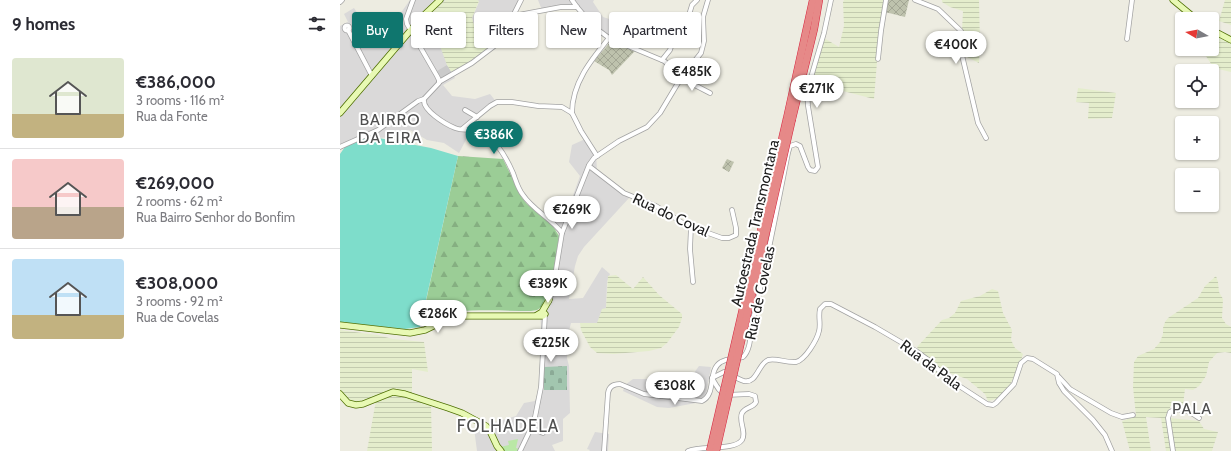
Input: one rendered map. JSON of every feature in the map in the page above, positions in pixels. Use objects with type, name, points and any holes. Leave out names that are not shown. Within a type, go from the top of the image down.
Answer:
[{"type":"highway","name":"Autoestrada Transmontana","points":[[716,451],[789,118],[813,0]]},
{"type":"highway","name":"Autoestrada Transmontana","points":[[710,451],[789,118],[814,29],[819,0]]},
{"type":"street","points":[[340,113],[411,30],[406,19],[413,0]]},
{"type":"street","points":[[427,12],[440,0]]},
{"type":"street","points":[[514,12],[521,0]]},
{"type":"street","points":[[572,0],[593,26],[609,38],[582,74],[576,90],[572,113]]},
{"type":"street","points":[[662,60],[670,50],[674,34],[688,18],[692,5],[697,0]]},
{"type":"street","points":[[520,451],[534,422],[538,403],[541,384],[543,315],[553,286],[562,234],[589,166],[597,156],[621,140],[644,129],[664,107],[681,78],[701,53],[704,41],[703,17],[708,0]]},
{"type":"street","name":"Rua de Covelas","points":[[604,451],[608,396],[610,388],[614,385],[620,384],[644,394],[702,401],[708,396],[715,369],[720,362],[742,358],[747,353],[788,153],[791,146],[798,144],[801,147],[809,169],[814,171],[818,168],[807,101],[807,91],[824,33],[831,0]]},
{"type":"street","points":[[878,59],[886,0]]},
{"type":"street","points":[[915,0],[938,9],[961,31],[961,51],[978,121],[986,138]]},
{"type":"street","points":[[1127,39],[1132,0]]},
{"type":"street","points":[[1173,0],[1188,12]]},
{"type":"street","points":[[536,12],[577,7]]},
{"type":"street","points":[[348,30],[372,76]]},
{"type":"street","points":[[1219,34],[1231,40]]},
{"type":"street","points":[[422,48],[438,76],[439,82]]},
{"type":"street","points":[[340,147],[377,130],[418,101],[424,99],[439,82],[472,63],[492,48]]},
{"type":"street","points":[[633,48],[662,60],[674,69],[681,78],[710,93]]},
{"type":"street","points":[[424,99],[424,103],[429,111],[455,128],[477,130],[492,141],[503,154],[524,198],[557,226],[562,234]]},
{"type":"street","points":[[461,129],[492,104],[500,102],[564,108],[572,113],[581,131],[597,156]]},
{"type":"street","points":[[564,108],[573,102]]},
{"type":"street","points":[[465,110],[477,117]]},
{"type":"street","name":"Rua do Coval","points":[[589,166],[624,193],[656,206],[691,227],[722,238],[734,237],[736,235],[732,210]]},
{"type":"street","points":[[691,227],[690,249],[693,282]]},
{"type":"street","name":"Rua da Pala","points":[[712,378],[725,372],[747,381],[752,379],[763,364],[768,360],[794,362],[800,360],[807,354],[818,334],[820,309],[828,303],[875,327],[916,351],[947,378],[986,404],[995,404],[1012,386],[1020,363],[1027,358],[1031,358],[1039,362],[1058,376],[1059,383],[1064,391],[1093,420],[1105,435],[1112,451]]},
{"type":"street","points":[[340,325],[410,333],[425,330],[445,320],[470,315],[543,315]]},
{"type":"street","points":[[1058,376],[1070,389],[1111,413],[1122,417],[1133,415]]},
{"type":"street","points":[[688,451],[697,448],[731,446],[739,443],[743,438],[741,419],[742,413],[745,409],[754,405],[756,402],[755,396],[751,394],[723,394],[712,378]]},
{"type":"street","points":[[340,394],[348,403],[356,405],[363,404],[393,392],[405,394],[448,408],[462,413],[486,426],[501,451]]},
{"type":"street","points":[[1173,451],[1168,418],[1170,412],[1175,410],[1186,411],[1199,418]]},
{"type":"street","points":[[531,428],[543,433]]},
{"type":"shaded area","points":[[410,0],[446,0],[439,6],[440,12],[411,12],[411,48],[445,48],[447,65],[455,78],[443,85],[452,96],[475,99],[490,94],[498,104],[468,124],[469,134],[459,153],[444,143],[427,140],[410,130],[392,137],[371,140],[369,135],[340,148],[340,26],[348,22],[344,14],[354,8],[357,12],[352,12],[352,48],[403,48],[403,12],[401,12]]},
{"type":"shaded area","points":[[446,0],[479,1],[472,18],[474,25],[474,48],[490,48],[452,73],[447,65],[441,48],[466,48],[466,12],[432,12]]},
{"type":"shaded area","points":[[477,0],[523,0],[516,12],[475,12],[479,2]]},
{"type":"shaded area","points":[[538,0],[594,0],[593,2],[600,12],[578,12],[575,8],[542,10]]},
{"type":"shaded area","points":[[844,0],[883,0],[884,3],[879,37],[874,99],[812,83],[824,38],[839,47],[844,26]]},
{"type":"shaded area","points":[[888,0],[909,0],[905,17],[885,12]]},
{"type":"shaded area","points":[[942,0],[979,0],[979,63],[967,57],[961,50],[963,11],[950,7],[942,2]]},
{"type":"shaded area","points":[[1225,0],[1231,0],[1231,25],[1219,21]]},
{"type":"shaded area","points":[[474,13],[474,25],[472,18]]},
{"type":"shaded area","points":[[601,14],[603,17],[609,19],[609,39],[601,35]]},
{"type":"shaded area","points":[[1219,37],[1231,43],[1231,72],[1219,69],[1219,64],[1211,64],[1206,56],[1219,56]]},
{"type":"shaded area","points":[[609,43],[609,48],[628,48],[635,51],[612,75],[609,70],[594,61]]},
{"type":"shaded area","points":[[447,65],[452,73],[442,79],[437,71]]},
{"type":"shaded area","points":[[1078,88],[1116,93],[1112,118],[1088,119],[1089,103],[1076,102]]},
{"type":"shaded area","points":[[369,135],[371,140],[379,138],[431,148],[458,156],[420,327],[405,329],[340,322],[340,154],[347,144]]},
{"type":"shaded area","points":[[583,140],[589,140],[596,150],[597,173],[607,183],[629,198],[584,247],[578,256],[575,266],[569,299],[583,298],[602,267],[610,274],[607,282],[606,312],[598,328],[581,323],[571,323],[567,358],[569,366],[570,413],[563,419],[563,441],[552,445],[555,451],[477,451],[474,428],[516,416],[524,403],[535,401],[539,389],[542,346],[540,309],[551,289],[559,239],[558,232],[553,226],[560,213],[571,201],[580,176],[569,162],[572,145]]},
{"type":"shaded area","points":[[727,159],[734,162],[729,172],[722,168]]},
{"type":"shaded area","points":[[616,275],[633,289],[643,277],[659,295],[682,314],[679,327],[667,343],[661,348],[649,351],[614,354],[597,353],[590,347],[581,330],[580,323],[597,323],[602,309],[606,308],[608,276]]},
{"type":"shaded area","points":[[1216,276],[1219,292],[1223,299],[1222,318],[1226,324],[1231,327],[1231,353],[1217,353],[1209,362],[1206,376],[1199,386],[1193,390],[1185,389],[1183,405],[1170,406],[1170,418],[1199,421],[1204,429],[1218,432],[1212,451],[1166,451],[1161,418],[1146,417],[1151,451],[1130,451],[1122,421],[1136,416],[1133,387],[1134,362],[1138,356],[1154,349],[1160,342],[1165,322],[1168,318],[1198,298],[1205,286]]},
{"type":"shaded area","points":[[992,289],[998,291],[1003,313],[1012,330],[1011,340],[1015,348],[1023,354],[1009,387],[1000,398],[988,401],[985,394],[967,379],[950,373],[938,376],[917,347],[942,320],[949,318],[955,313],[961,301],[980,296]]},
{"type":"shaded area","points":[[340,330],[377,335],[393,339],[424,342],[428,372],[412,369],[412,394],[396,391],[364,402],[351,403],[340,392]]},
{"type":"shaded area","points":[[699,366],[711,367],[706,396],[701,402],[669,408],[657,407],[623,391],[625,385],[633,379],[647,379],[673,385],[682,384],[689,380]]},
{"type":"shaded area","points":[[395,394],[431,404],[432,451],[367,451],[376,400]]},
{"type":"shaded area","points":[[595,432],[609,434],[608,451],[589,451],[590,450],[587,449]]},
{"type":"green space","points":[[458,156],[503,159],[522,198],[553,226],[559,236],[551,289],[542,307],[537,310],[464,311],[431,319],[422,319]]},
{"type":"green space","points":[[567,366],[567,390],[544,390],[544,367]]},
{"type":"green space","points":[[518,439],[516,448],[520,449],[520,451],[503,451],[500,447],[509,445],[508,441]]},
{"type":"district","name":"BAIRRO DA EIRA","points":[[390,128]]},
{"type":"district","name":"PALA","points":[[1192,408]]},
{"type":"district","name":"FOLHADELA","points":[[508,426]]}]
